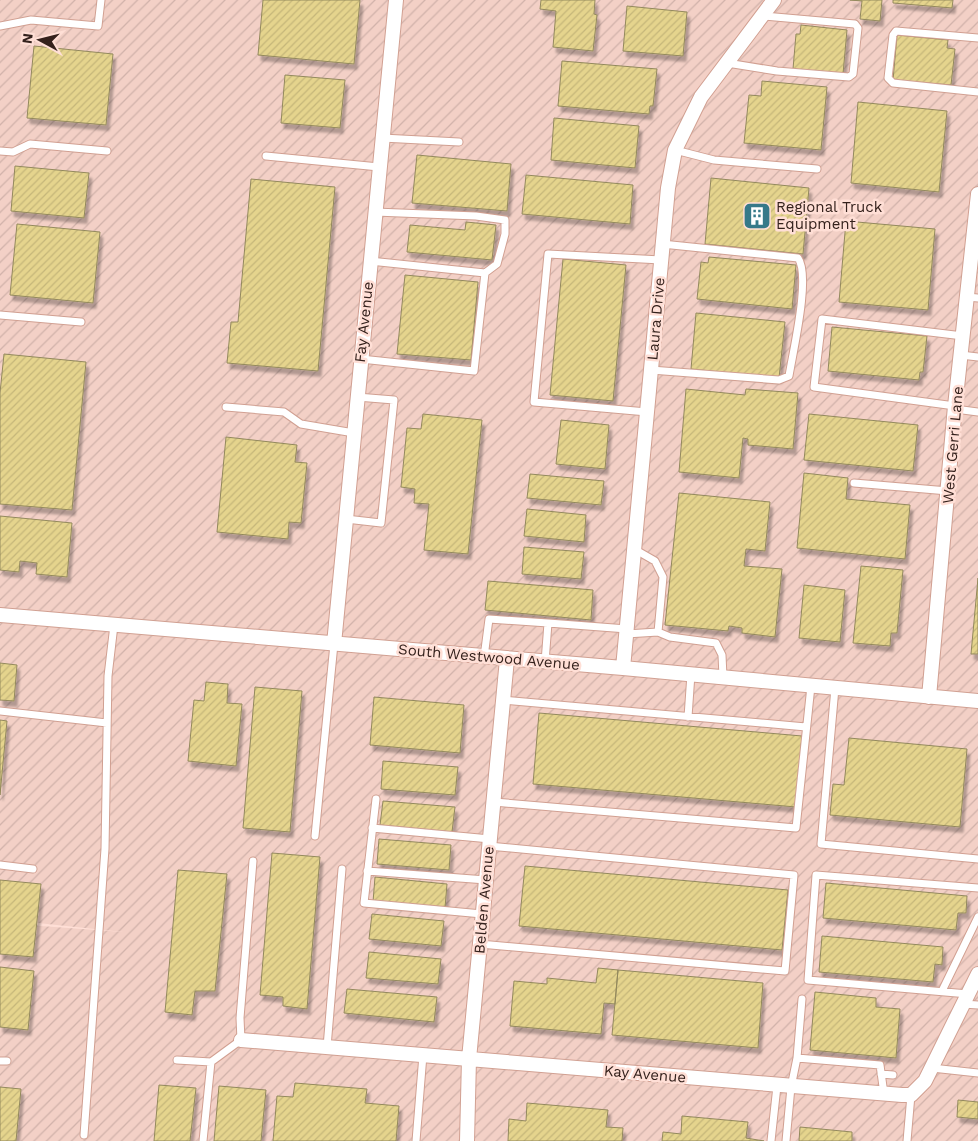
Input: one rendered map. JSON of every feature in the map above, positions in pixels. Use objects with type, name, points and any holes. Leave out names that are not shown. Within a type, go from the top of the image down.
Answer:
[{"type":"street","name":"Fay Avenue","points":[[334,644],[396,0]]},
{"type":"street","name":"Laura Drive","points":[[623,668],[662,244],[668,188],[675,150],[701,98],[764,16],[774,0]]},
{"type":"street","name":"West Gerri Lane","points":[[929,697],[955,408],[963,336],[972,298],[978,194]]},
{"type":"street","name":"South Westwood Avenue","points":[[0,615],[623,668],[978,701]]},
{"type":"street","name":"Belden Avenue","points":[[467,1141],[470,1059],[482,914],[507,659]]},
{"type":"street","points":[[911,1094],[925,1081],[978,974]]},
{"type":"street","name":"Kay Avenue","points":[[241,1040],[884,1095],[911,1094]]},
{"type":"lane","points":[[0,26],[31,20],[98,26],[101,0]]},
{"type":"lane","points":[[727,63],[777,71],[849,77],[853,74],[858,28],[855,24],[764,16]]},
{"type":"lane","points":[[978,38],[896,31],[893,35],[888,78],[893,83],[978,92]]},
{"type":"lane","points":[[382,138],[459,142]]},
{"type":"lane","points":[[0,150],[13,152],[30,144],[107,152]]},
{"type":"lane","points":[[675,150],[714,160],[817,169]]},
{"type":"lane","points":[[266,156],[379,167]]},
{"type":"lane","points":[[360,359],[474,371],[485,274],[497,264],[505,234],[505,220],[476,216],[375,212]]},
{"type":"lane","points":[[651,370],[779,380],[789,376],[803,285],[804,265],[798,258],[662,244]]},
{"type":"lane","points":[[647,412],[534,402],[548,254],[661,260]]},
{"type":"lane","points":[[370,261],[485,274]]},
{"type":"lane","points":[[0,315],[81,322]]},
{"type":"lane","points":[[963,336],[822,319],[814,386],[978,412]]},
{"type":"lane","points":[[961,355],[978,357]]},
{"type":"lane","points":[[346,519],[381,523],[394,400],[357,397]]},
{"type":"lane","points":[[226,407],[284,412],[301,424],[354,433]]},
{"type":"lane","points":[[854,483],[949,491]]},
{"type":"lane","points":[[634,549],[655,561],[663,576],[658,632]]},
{"type":"lane","points":[[484,657],[490,619],[548,623],[626,632],[658,632],[670,637],[716,642],[722,655],[723,677]]},
{"type":"lane","points":[[545,662],[548,623]]},
{"type":"lane","points":[[84,1135],[105,849],[108,676],[114,625]]},
{"type":"lane","points":[[315,836],[334,644]]},
{"type":"lane","points":[[688,717],[691,674]]},
{"type":"lane","points":[[494,802],[796,828],[810,686]]},
{"type":"lane","points":[[835,688],[821,844],[978,859]]},
{"type":"lane","points":[[503,700],[806,727]]},
{"type":"lane","points":[[0,711],[108,723]]},
{"type":"lane","points":[[376,799],[364,903],[482,914]]},
{"type":"lane","points":[[372,828],[794,875],[785,971],[480,944]]},
{"type":"lane","points":[[177,1060],[211,1062],[241,1040],[240,1018],[253,861]]},
{"type":"lane","points":[[0,865],[33,869]]},
{"type":"lane","points":[[327,1047],[342,869]]},
{"type":"lane","points":[[367,871],[486,880]]},
{"type":"lane","points":[[978,888],[816,875],[808,980],[942,992],[966,999],[978,1005]]},
{"type":"lane","points":[[942,992],[978,917]]},
{"type":"lane","points":[[772,1141],[784,1086],[798,1058],[802,999]]},
{"type":"lane","points":[[416,1141],[423,1055]]},
{"type":"lane","points":[[798,1058],[880,1065],[884,1095]]},
{"type":"lane","points":[[203,1141],[211,1062]]},
{"type":"lane","points":[[932,1068],[978,1073]]},
{"type":"lane","points":[[881,1074],[893,1075]]},
{"type":"lane","points":[[784,1086],[786,1141]]},
{"type":"lane","points":[[907,1141],[911,1094]]},
{"type":"shaded area","points":[[0,0],[978,0],[978,1141],[0,1141],[0,923],[123,932],[0,919]]},
{"type":"building","points":[[263,0],[360,0],[354,64],[258,55]]},
{"type":"building","points":[[541,0],[595,0],[594,14],[597,15],[593,51],[553,47],[556,11],[540,9]]},
{"type":"building","points":[[850,0],[882,0],[880,21],[860,19],[862,1]]},
{"type":"building","points":[[893,0],[953,0],[952,8],[893,3]]},
{"type":"building","points":[[627,6],[687,12],[683,56],[623,51]]},
{"type":"building","points":[[801,25],[847,30],[843,74],[793,69],[796,34],[800,34]]},
{"type":"building","points":[[897,35],[948,40],[947,48],[955,49],[951,85],[893,80]]},
{"type":"building","points":[[34,46],[113,54],[106,125],[27,118]]},
{"type":"building","points":[[562,61],[657,69],[653,106],[650,106],[649,114],[558,106]]},
{"type":"building","points":[[285,75],[345,80],[340,128],[281,123]]},
{"type":"building","points":[[762,81],[827,87],[821,150],[744,143],[749,95],[761,96]]},
{"type":"building","points":[[858,102],[947,111],[939,192],[851,183]]},
{"type":"building","points":[[554,118],[639,126],[635,168],[551,160]]},
{"type":"building","points":[[417,155],[511,164],[507,211],[412,203]]},
{"type":"building","points":[[15,166],[89,173],[84,218],[11,211]]},
{"type":"building","points":[[526,175],[633,185],[630,224],[522,214]]},
{"type":"building","name":"Regional Truck Equipment","points":[[711,178],[809,188],[803,254],[705,244]]},
{"type":"building","points":[[251,179],[335,187],[318,371],[227,363],[231,322],[238,322]]},
{"type":"building","points":[[846,221],[935,229],[928,310],[839,302]]},
{"type":"building","points":[[466,222],[496,225],[492,260],[407,252],[410,225],[465,230]]},
{"type":"building","points":[[17,224],[100,232],[93,303],[10,295]]},
{"type":"building","points":[[709,257],[796,265],[792,309],[697,299],[701,262],[708,263]]},
{"type":"building","points":[[563,259],[626,265],[613,401],[550,395]]},
{"type":"building","points":[[405,275],[478,282],[471,360],[397,354]]},
{"type":"building","points":[[696,313],[785,322],[779,378],[691,369]]},
{"type":"building","points":[[832,327],[927,336],[923,372],[920,372],[919,380],[828,371]]},
{"type":"building","points":[[4,354],[86,362],[72,510],[0,504],[0,393]]},
{"type":"building","points":[[686,389],[745,395],[746,389],[798,393],[793,449],[748,445],[748,439],[743,438],[739,478],[679,472]]},
{"type":"building","points":[[423,414],[482,420],[468,554],[424,550],[429,504],[414,503],[415,489],[401,487],[407,428],[421,429]]},
{"type":"building","points":[[809,414],[918,425],[913,471],[804,460]]},
{"type":"building","points":[[561,420],[609,425],[605,469],[556,464]]},
{"type":"building","points":[[226,437],[297,445],[295,462],[307,463],[301,523],[289,522],[288,539],[217,532]]},
{"type":"building","points":[[804,473],[848,478],[846,499],[910,505],[905,559],[797,548]]},
{"type":"building","points":[[530,474],[604,481],[601,505],[527,498]]},
{"type":"building","points":[[679,493],[770,502],[765,551],[746,549],[744,566],[782,569],[775,637],[742,633],[742,628],[729,626],[728,631],[665,625]]},
{"type":"building","points":[[527,509],[586,515],[584,542],[524,536]]},
{"type":"building","points":[[0,516],[72,523],[67,577],[36,574],[37,563],[20,561],[19,572],[0,570]]},
{"type":"building","points":[[524,547],[584,552],[581,579],[522,574]]},
{"type":"building","points":[[861,566],[903,570],[897,633],[891,633],[890,646],[853,643]]},
{"type":"building","points":[[978,578],[978,654],[971,654]]},
{"type":"building","points":[[488,581],[593,590],[591,620],[485,610]]},
{"type":"building","points":[[804,585],[845,590],[840,642],[799,638]]},
{"type":"building","points":[[0,663],[17,665],[14,701],[0,700]]},
{"type":"building","points":[[206,682],[228,684],[227,703],[242,704],[236,766],[188,761],[194,700],[204,701]]},
{"type":"building","points":[[255,687],[302,691],[290,832],[243,828]]},
{"type":"building","points":[[374,697],[464,705],[460,753],[370,745]]},
{"type":"building","points":[[539,713],[802,736],[796,807],[533,784]]},
{"type":"building","points":[[0,720],[7,721],[0,795]]},
{"type":"building","points":[[849,738],[967,749],[960,827],[830,815],[833,784],[844,785]]},
{"type":"building","points":[[383,761],[458,767],[455,795],[381,789]]},
{"type":"building","points":[[383,801],[455,807],[452,832],[380,825]]},
{"type":"building","points":[[379,839],[451,845],[449,870],[377,864]]},
{"type":"building","points":[[272,853],[320,857],[307,1009],[283,1006],[283,997],[260,995]]},
{"type":"building","points":[[525,866],[788,890],[782,950],[519,926]]},
{"type":"building","points":[[178,870],[227,874],[215,991],[195,991],[192,1015],[165,1012]]},
{"type":"building","points":[[375,877],[447,884],[445,908],[373,902]]},
{"type":"building","points":[[0,880],[41,884],[33,957],[0,954]]},
{"type":"building","points":[[826,883],[967,896],[966,913],[958,913],[956,930],[823,918]]},
{"type":"building","points":[[372,914],[444,921],[441,946],[369,939]]},
{"type":"building","points":[[822,936],[943,947],[942,965],[935,964],[933,982],[819,972]]},
{"type":"building","points":[[369,952],[441,959],[438,984],[366,978]]},
{"type":"building","points":[[0,967],[34,971],[28,1030],[0,1027]]},
{"type":"building","points":[[598,968],[618,970],[615,1004],[604,1003],[601,1034],[510,1026],[514,981],[547,984],[547,978],[596,983]]},
{"type":"building","points":[[618,970],[763,983],[758,1048],[612,1035]]},
{"type":"building","points":[[347,989],[437,997],[434,1022],[344,1013]]},
{"type":"building","points":[[815,992],[876,998],[876,1007],[900,1009],[896,1058],[810,1050]]},
{"type":"building","points":[[295,1083],[367,1089],[365,1103],[399,1106],[396,1141],[273,1141],[277,1096],[293,1097]]},
{"type":"building","points":[[159,1085],[196,1088],[190,1141],[154,1141]]},
{"type":"building","points":[[219,1086],[266,1090],[261,1141],[214,1141]]},
{"type":"building","points":[[0,1087],[21,1089],[16,1141],[0,1141]]},
{"type":"building","points":[[958,1100],[978,1102],[978,1119],[957,1117]]},
{"type":"building","points":[[527,1103],[608,1110],[606,1127],[623,1128],[622,1141],[508,1141],[509,1119],[526,1121]]},
{"type":"building","points":[[682,1116],[748,1122],[746,1138],[764,1141],[662,1141],[663,1132],[681,1134]]},
{"type":"building","points":[[800,1127],[852,1132],[852,1141],[799,1141]]},
{"type":"place","name":"Regional Truck Equipment","points":[[757,216]]}]
